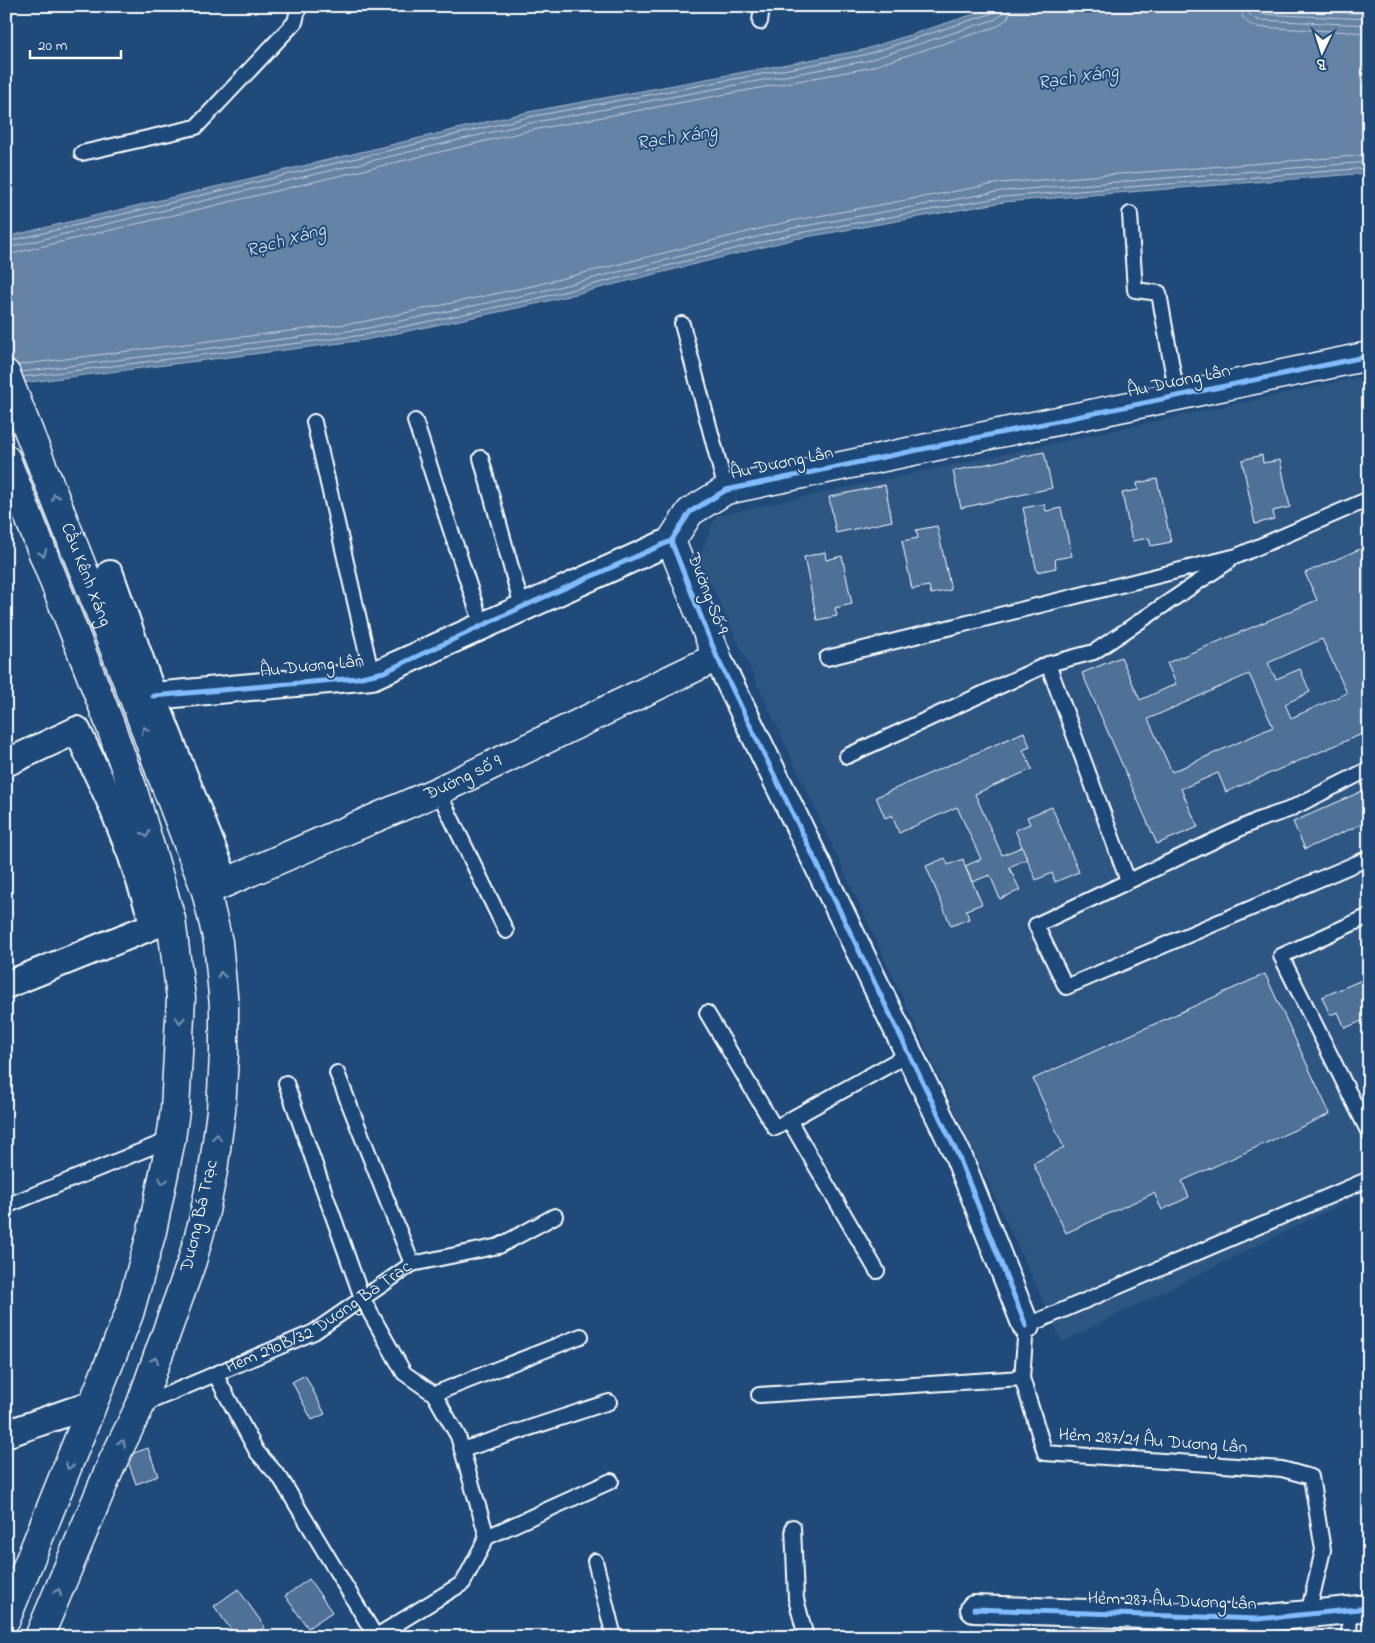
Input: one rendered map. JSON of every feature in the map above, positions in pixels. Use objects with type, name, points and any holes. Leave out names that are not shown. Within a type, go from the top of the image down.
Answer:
[{"type":"main road","name":"Âu Dương Lân","points":[[671,541],[690,512],[726,490],[1369,356]]},
{"type":"main road","name":"Cầu Kênh Xáng","points":[[6,374],[137,706],[162,776]]},
{"type":"main road","name":"Cầu Kênh Xáng","points":[[6,459],[108,719],[132,788],[158,870],[162,922]]},
{"type":"main road","name":"Đường Số 9","points":[[671,541],[717,657]]},
{"type":"main road","name":"Đường số 9","points":[[216,887],[438,791],[717,657]]},
{"type":"main road","name":"Dương Bá Trạc","points":[[39,1637],[113,1461],[140,1406],[194,1253],[210,1188],[217,1137],[224,1054],[224,1006],[218,942],[216,887],[162,776]]},
{"type":"main road","points":[[6,1619],[129,1314],[152,1231],[175,1110],[181,998],[162,922]]},
{"type":"main road","points":[[92,1404],[140,1406]]},
{"type":"street","name":"Âu Dương Lân","points":[[153,696],[372,676],[671,541]]},
{"type":"street","points":[[110,574],[153,696],[216,887]]},
{"type":"street","points":[[717,657],[958,1155],[1026,1326]]},
{"type":"street","points":[[6,763],[77,730],[111,803],[131,854],[162,922],[6,985]]},
{"type":"street","points":[[6,1434],[92,1404]]},
{"type":"street","name":"Hẻm 287 Âu Dương Lân","points":[[974,1609],[1192,1627],[1359,1609]]},
{"type":"lane","points":[[82,153],[196,127],[295,22],[299,6]]},
{"type":"lane","points":[[760,22],[762,6]]},
{"type":"lane","points":[[1130,214],[1135,290],[1158,293],[1177,396]]},
{"type":"lane","points":[[682,324],[726,490]]},
{"type":"lane","points":[[415,421],[482,625]]},
{"type":"lane","points":[[314,422],[372,676]]},
{"type":"lane","points":[[481,458],[522,607]]},
{"type":"lane","points":[[827,658],[1237,556],[1369,499]]},
{"type":"lane","points":[[847,756],[1048,664],[1094,652],[1237,556]]},
{"type":"lane","points":[[1048,664],[1128,881]]},
{"type":"lane","points":[[1369,769],[1288,810],[1258,820],[1036,924],[1066,987],[1369,858]]},
{"type":"lane","points":[[438,791],[506,931]]},
{"type":"lane","points":[[1369,916],[1281,956],[1369,1133]]},
{"type":"lane","points":[[707,1014],[774,1128],[909,1054]]},
{"type":"lane","points":[[337,1073],[412,1264]]},
{"type":"lane","points":[[286,1083],[362,1298],[404,1373],[434,1394],[458,1436],[487,1537]]},
{"type":"lane","points":[[789,1120],[877,1271]]},
{"type":"lane","points":[[6,1206],[171,1139]]},
{"type":"lane","points":[[759,1395],[1022,1378],[1026,1326],[1369,1179]]},
{"type":"lane","name":"Hẻm 290B/32 Dương Bá Trạc","points":[[140,1406],[314,1332],[412,1264],[498,1246],[555,1216]]},
{"type":"lane","points":[[434,1394],[581,1336]]},
{"type":"lane","points":[[215,1374],[257,1452],[281,1479],[376,1637],[464,1583],[487,1537],[611,1481]]},
{"type":"lane","name":"Hẻm 287/21 Âu Dương Lân","points":[[1022,1378],[1045,1453],[1282,1470],[1311,1477],[1323,1550],[1308,1614]]},
{"type":"lane","points":[[462,1450],[610,1402]]},
{"type":"lane","points":[[794,1527],[796,1599],[806,1637]]},
{"type":"lane","points":[[595,1561],[614,1637]]},
{"type":"lane","points":[[1349,1637],[1359,1609]]},
{"type":"shaded area","points":[[1369,375],[1369,1190],[1062,1342],[699,558],[716,516]]},
{"type":"water","name":"Rạch Xáng","points":[[999,6],[1209,6],[1369,14],[1369,173],[1004,202],[795,239],[536,304],[365,340],[6,385],[6,237],[528,112],[863,50]]},
{"type":"building","points":[[1044,452],[1052,488],[961,508],[953,471]]},
{"type":"building","points":[[1262,455],[1263,463],[1280,460],[1290,507],[1273,511],[1274,519],[1255,524],[1242,460]]},
{"type":"building","points":[[1157,479],[1171,542],[1151,546],[1149,538],[1132,541],[1122,493],[1138,490],[1137,483]]},
{"type":"building","points":[[885,485],[892,521],[836,533],[829,497]]},
{"type":"building","points":[[1044,504],[1046,511],[1061,508],[1072,556],[1055,559],[1056,568],[1037,572],[1023,508]]},
{"type":"building","points":[[937,526],[951,590],[931,594],[929,586],[912,589],[902,541],[918,538],[916,530]]},
{"type":"building","points":[[1369,545],[1369,731],[1226,792],[1218,773],[1181,789],[1198,827],[1157,844],[1082,673],[1121,657],[1140,700],[1176,684],[1167,663],[1317,600],[1305,573]],"holes":[[[1322,639],[1347,693],[1291,718],[1285,704],[1310,692],[1300,669],[1276,679],[1268,663]],[[1249,674],[1273,727],[1172,772],[1148,719]]]},
{"type":"building","points":[[825,552],[826,560],[842,556],[852,604],[835,608],[837,616],[817,620],[804,557]]},
{"type":"building","points":[[1024,732],[1030,747],[1023,750],[1032,769],[975,794],[1002,855],[1022,847],[1027,859],[1009,867],[1020,890],[1000,899],[990,875],[972,882],[965,866],[981,859],[957,807],[899,833],[892,815],[885,818],[876,797]]},
{"type":"building","points":[[1369,788],[1369,821],[1305,849],[1293,822]]},
{"type":"building","points":[[1052,807],[1079,872],[1055,882],[1052,873],[1036,880],[1015,830],[1030,824],[1027,817]]},
{"type":"building","points":[[945,858],[948,865],[963,859],[982,904],[966,910],[969,919],[951,926],[926,866]]},
{"type":"building","points":[[1265,974],[1330,1114],[1182,1181],[1189,1197],[1162,1210],[1154,1193],[1066,1233],[1033,1163],[1064,1148],[1033,1079]]},
{"type":"building","points":[[1369,977],[1369,1018],[1345,1028],[1338,1012],[1330,1015],[1322,997]]},
{"type":"building","points":[[305,1375],[325,1414],[312,1420],[292,1382]]},
{"type":"building","points":[[148,1448],[158,1476],[136,1484],[126,1456]]},
{"type":"building","points":[[309,1579],[332,1612],[308,1628],[285,1596]]},
{"type":"building","points":[[238,1589],[265,1627],[251,1637],[236,1637],[214,1606]]},
{"type":"cycle path","points":[[153,696],[357,678],[384,672],[522,607],[671,541],[690,512],[726,490],[1369,356]]},
{"type":"cycle path","points":[[671,541],[717,657],[958,1155],[1026,1326]]},
{"type":"cycle path","points":[[974,1609],[1258,1619],[1369,1608]]}]
